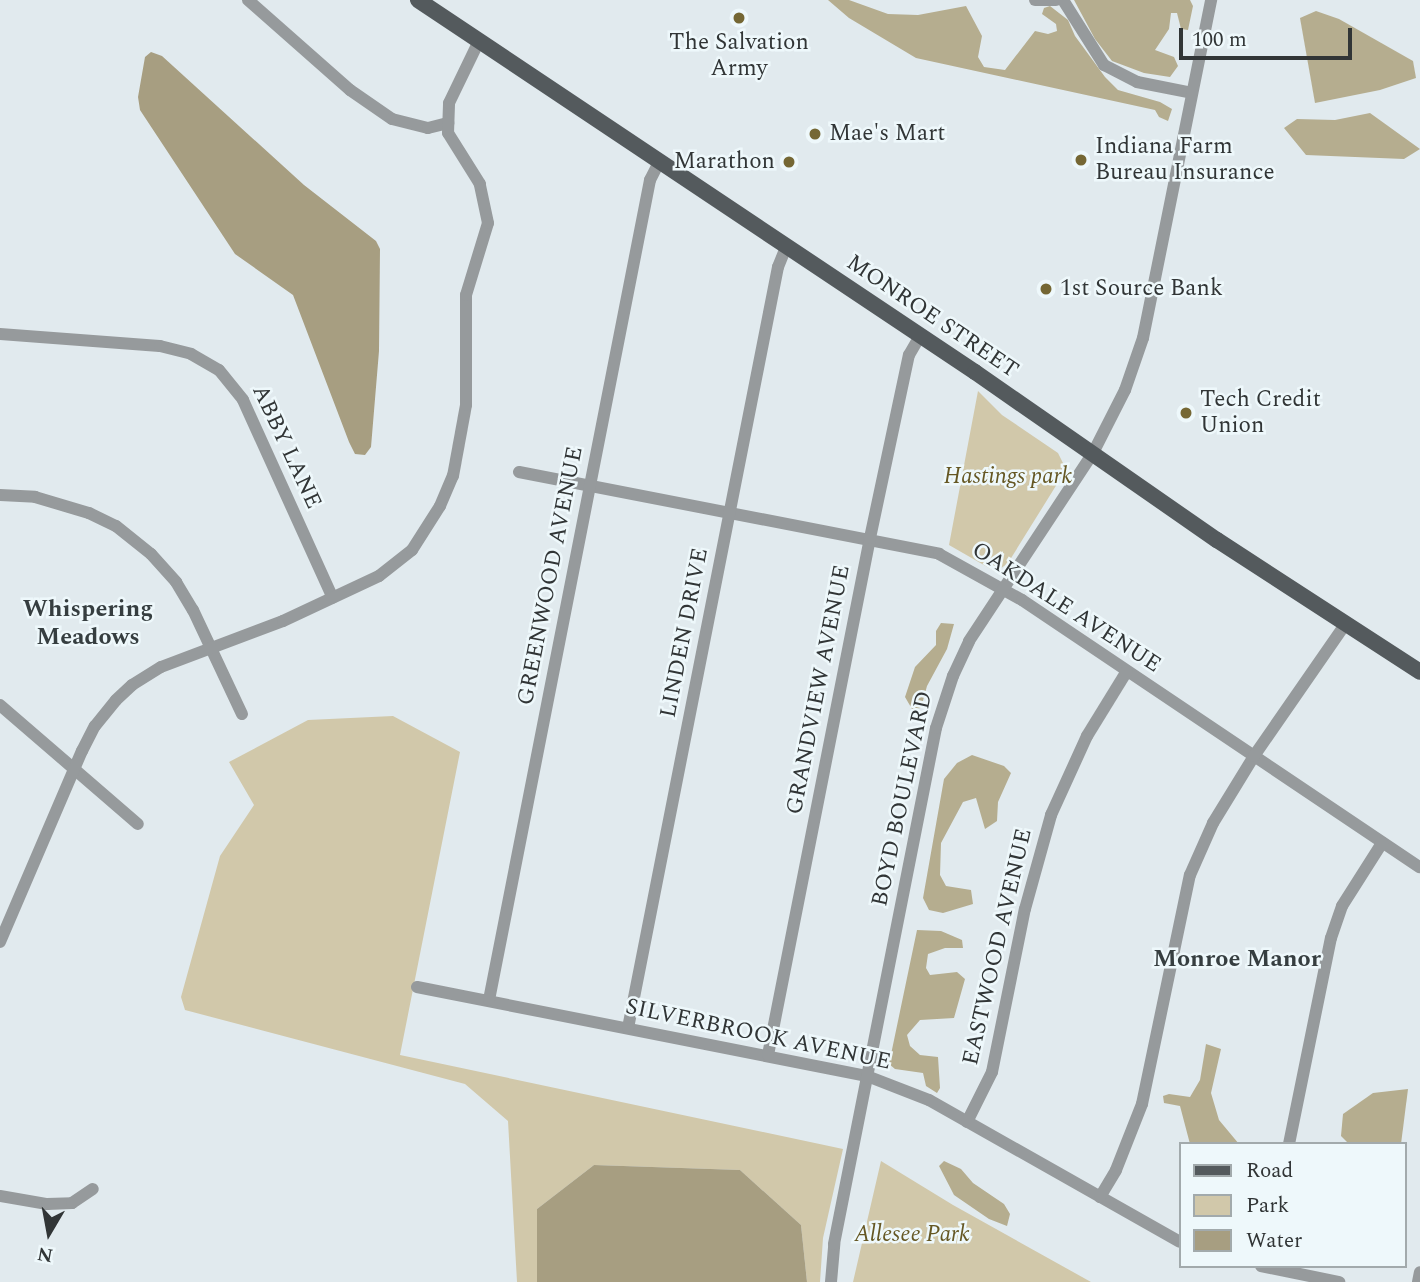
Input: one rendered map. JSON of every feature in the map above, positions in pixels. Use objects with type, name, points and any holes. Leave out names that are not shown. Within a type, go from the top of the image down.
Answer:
[{"type":"main road","name":"MONROE STREET","points":[[418,0],[920,336],[1217,540],[1420,672]]},
{"type":"street","points":[[248,0],[350,90],[392,119],[428,128],[448,123]]},
{"type":"street","points":[[1035,0],[1056,0]]},
{"type":"street","points":[[1063,0],[1104,65],[1137,82],[1192,93]]},
{"type":"street","name":"BOYD BOULEVARD","points":[[831,1282],[834,1244],[936,728],[953,676],[969,641],[1093,453],[1125,390],[1143,338],[1211,0]]},
{"type":"street","points":[[0,942],[95,726],[132,685],[161,667],[283,621],[379,576],[412,550],[440,506],[453,476],[466,405],[466,295],[488,223],[485,194],[448,132],[449,103],[479,41]]},
{"type":"street","name":"GREENWOOD AVENUE","points":[[489,1000],[650,180],[659,162]]},
{"type":"street","name":"LINDEN DRIVE","points":[[628,1028],[778,267],[786,247]]},
{"type":"street","name":"ABBY LANE","points":[[0,334],[160,346],[191,354],[219,370],[243,400],[333,598]]},
{"type":"street","name":"GRANDVIEW AVENUE","points":[[768,1055],[870,538],[909,355],[920,336]]},
{"type":"street","name":"OAKDALE AVENUE","points":[[519,472],[870,538],[939,554],[1003,590],[1420,867]]},
{"type":"street","points":[[0,495],[22,495],[54,501],[116,526],[151,554],[172,576],[194,610],[242,714]]},
{"type":"street","points":[[1100,1197],[1116,1170],[1142,1104],[1190,875],[1213,823],[1254,757],[1346,623]]},
{"type":"street","name":"EASTWOOD AVENUE","points":[[967,1122],[992,1072],[1025,909],[1051,815],[1087,736],[1127,671]]},
{"type":"street","points":[[0,705],[138,824]]},
{"type":"street","points":[[1289,1142],[1331,938],[1342,906],[1382,843]]},
{"type":"street","name":"SILVERBROOK AVENUE","points":[[416,987],[867,1076],[929,1100],[1178,1241]]},
{"type":"street","points":[[0,1196],[47,1204],[72,1203],[93,1189]]},
{"type":"street","points":[[1269,1268],[1339,1282]]},
{"type":"street","points":[[1418,1282],[1420,1272]]},
{"type":"green space","name":"Hastings park","points":[[978,391],[1002,415],[1058,453],[1063,463],[1062,476],[1008,563],[996,572],[949,545]]},
{"type":"green space","points":[[393,716],[460,752],[400,1055],[843,1149],[823,1238],[820,1282],[807,1282],[801,1225],[740,1170],[594,1165],[537,1209],[537,1282],[517,1282],[508,1121],[465,1084],[185,1010],[181,997],[220,856],[254,805],[229,762],[308,720]]},
{"type":"green space","name":"Allesee Park","points":[[881,1161],[953,1205],[1091,1282],[853,1282]]},
{"type":"shaded area","points":[[828,0],[849,0],[888,14],[918,15],[966,6],[982,36],[978,57],[984,67],[1005,70],[1035,31],[1048,34],[1057,31],[1056,24],[1042,14],[1044,8],[1050,6],[1068,20],[1075,36],[1118,90],[1160,102],[1172,109],[1168,121],[1159,117],[1155,110],[916,58],[849,18]]},
{"type":"shaded area","points":[[1074,0],[1190,0],[1193,6],[1188,30],[1181,29],[1177,13],[1171,13],[1169,29],[1155,50],[1174,57],[1178,66],[1170,77],[1144,73],[1112,61],[1095,39]]},
{"type":"shaded area","points":[[1316,11],[1339,19],[1413,61],[1416,78],[1380,90],[1315,103],[1300,18]]},
{"type":"shaded area","points":[[1370,113],[1420,149],[1404,159],[1306,155],[1284,128],[1297,119],[1335,120]]},
{"type":"shaded area","points":[[941,623],[954,624],[947,649],[927,686],[921,708],[912,709],[905,697],[915,667],[936,645],[936,631]]},
{"type":"shaded area","points":[[972,755],[1004,766],[1011,773],[998,802],[997,821],[985,829],[976,798],[963,802],[941,843],[940,875],[946,886],[971,890],[973,904],[943,913],[929,910],[923,898],[944,779],[957,763]]},
{"type":"shaded area","points":[[917,930],[941,931],[962,940],[963,948],[945,948],[928,954],[926,968],[930,975],[957,972],[965,979],[954,1018],[920,1020],[907,1035],[910,1046],[920,1055],[938,1057],[940,1088],[937,1093],[926,1086],[923,1073],[895,1069],[889,1064]]},
{"type":"shaded area","points":[[1206,1044],[1221,1049],[1211,1093],[1219,1120],[1237,1142],[1189,1142],[1180,1106],[1164,1103],[1163,1096],[1169,1094],[1190,1097],[1200,1080]]},
{"type":"shaded area","points":[[1408,1089],[1401,1142],[1347,1142],[1341,1136],[1343,1114],[1373,1093]]},
{"type":"shaded area","points":[[944,1161],[961,1169],[973,1183],[1004,1204],[1010,1214],[1007,1226],[989,1219],[954,1195],[939,1166]]},
{"type":"water","points":[[151,52],[162,56],[304,185],[376,241],[380,249],[379,351],[371,447],[365,455],[355,454],[349,442],[293,295],[235,254],[140,110],[138,97],[145,57]]},
{"type":"water","points":[[594,1165],[740,1170],[801,1225],[807,1282],[537,1282],[537,1209]]},
{"type":"place","name":"The Salvation Army","points":[[739,18]]},
{"type":"place","name":"Mae's Mart","points":[[815,134]]},
{"type":"place","name":"Indiana Farm Bureau Insurance","points":[[1081,160]]},
{"type":"place","name":"Marathon","points":[[789,162]]},
{"type":"place","name":"1st Source Bank","points":[[1046,289]]},
{"type":"place","name":"Tech Credit Union","points":[[1186,413]]},
{"type":"district","name":"Whispering Meadows","points":[[88,624]]},
{"type":"district","name":"Monroe Manor","points":[[1237,960]]}]
